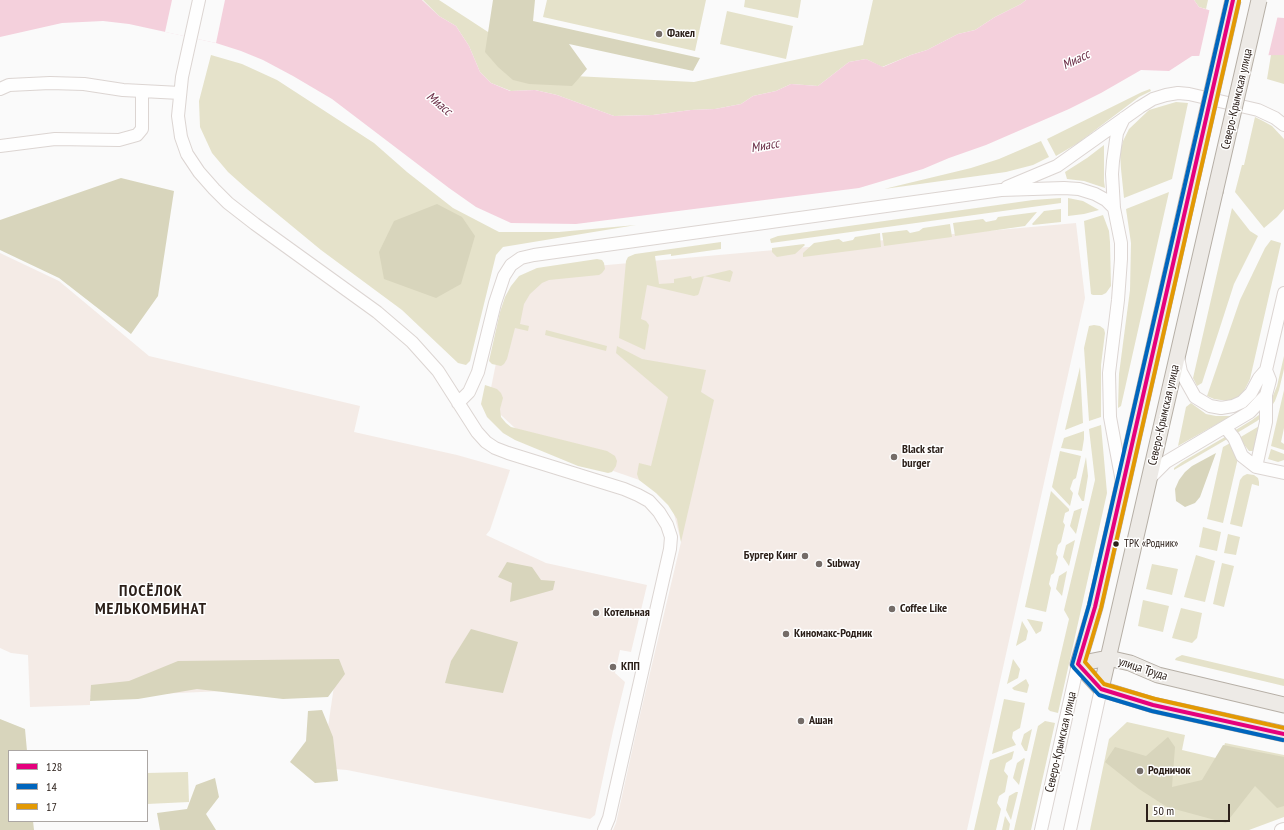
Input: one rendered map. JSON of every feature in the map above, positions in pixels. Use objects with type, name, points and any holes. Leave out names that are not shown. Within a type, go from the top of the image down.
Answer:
[{"type":"main road","name":"Северо-Крымская улица","points":[[1078,664],[1084,649],[1095,607],[1233,0]]},
{"type":"main road","name":"Северо-Крымская улица","points":[[1101,689],[1151,477],[1259,0]]},
{"type":"main road","name":"улица Труда","points":[[1078,664],[1108,658],[1130,663],[1158,675],[1284,705]]},
{"type":"main road","points":[[1078,664],[1101,689],[1153,705],[1284,734]]},
{"type":"street","points":[[199,0],[182,77],[178,116],[180,137],[187,154],[199,172],[214,189],[250,219],[377,312],[412,342],[438,371],[477,432],[486,442],[495,448],[508,453],[624,489],[638,495],[649,501],[659,512],[667,525],[671,536],[670,549],[609,818],[604,830]]},
{"type":"street","points":[[0,89],[9,85],[50,83],[84,84],[123,90],[180,93]]},
{"type":"street","points":[[0,146],[55,139],[119,140],[137,135],[142,129],[142,91]]},
{"type":"street","points":[[1001,190],[1057,166],[1124,118],[1154,99],[1178,93],[1189,94],[1258,110],[1275,118],[1284,125]]},
{"type":"street","points":[[1122,485],[1110,417],[1109,373],[1118,300],[1121,259],[1121,243],[1114,208],[1112,174],[1114,147],[1117,133],[1124,118]]},
{"type":"street","points":[[458,403],[469,392],[478,372],[495,303],[504,276],[511,265],[521,258],[1001,190],[1079,189],[1096,194],[1106,200],[1114,208]]},
{"type":"street","points":[[1178,355],[1181,372],[1195,397],[1210,406],[1222,408],[1233,406],[1242,402],[1251,394],[1259,378],[1266,370],[1284,293]]},
{"type":"street","points":[[1256,467],[1266,417],[1266,395],[1270,380],[1266,370]]},
{"type":"street","points":[[1151,477],[1166,462],[1250,412],[1266,395]]},
{"type":"street","points":[[1226,427],[1234,438],[1242,456],[1256,467],[1284,474]]},
{"type":"street","name":"Северо-Крымская улица","points":[[1041,830],[1078,664]]},
{"type":"street","name":"Северо-Крымская улица","points":[[1070,830],[1101,689]]},
{"type":"shaded area","points":[[423,0],[439,0],[554,75],[694,82],[863,45],[873,0],[1026,0],[975,30],[958,34],[927,50],[882,67],[866,59],[849,62],[818,86],[791,84],[776,91],[753,96],[741,104],[715,109],[691,110],[653,115],[614,116],[557,95],[535,90],[511,91],[491,83],[480,72],[469,46],[456,26],[439,16]]},
{"type":"shaded area","points":[[493,0],[535,0],[533,21],[700,58],[693,71],[569,44],[587,69],[572,86],[529,84],[513,80],[498,67],[485,52]]},
{"type":"shaded area","name":"Факел","points":[[547,0],[706,0],[695,51],[543,17]]},
{"type":"shaded area","points":[[745,0],[801,0],[798,18],[744,7]]},
{"type":"shaded area","points":[[1194,0],[1208,0],[1206,9],[1199,7]]},
{"type":"shaded area","points":[[727,11],[793,26],[786,59],[720,44]]},
{"type":"shaded area","points":[[211,55],[242,64],[277,80],[374,143],[407,172],[453,208],[499,232],[559,232],[636,225],[503,247],[496,255],[470,361],[466,365],[458,363],[402,310],[321,250],[247,189],[228,172],[212,153],[200,127],[199,101]]},
{"type":"shaded area","points":[[1271,55],[1284,55],[1284,84],[1267,79]]},
{"type":"shaded area","points":[[1150,89],[1151,91],[1139,97],[1078,143],[1056,156],[1047,139]]},
{"type":"shaded area","points":[[1176,102],[1188,103],[1172,179],[1124,198],[1120,153],[1123,141],[1129,129],[1149,110]]},
{"type":"shaded area","points":[[1255,117],[1272,126],[1284,139],[1284,209],[1264,228],[1235,192],[1242,165],[1244,165]]},
{"type":"shaded area","points":[[1041,141],[1049,157],[1033,165],[1006,172],[884,189],[971,168],[999,159]]},
{"type":"shaded area","points":[[1104,145],[1105,188],[1084,181],[1067,179],[1065,172]]},
{"type":"shaded area","points":[[121,178],[174,191],[158,296],[131,334],[59,278],[0,250],[0,220]]},
{"type":"shaded area","points":[[1169,192],[1121,406],[1118,408],[1119,374],[1130,290],[1131,243],[1126,209]]},
{"type":"shaded area","points":[[1061,198],[1061,203],[771,243],[770,239],[778,236],[1033,200]]},
{"type":"shaded area","points":[[1068,198],[1083,201],[1099,210],[1068,216]]},
{"type":"shaded area","points":[[437,204],[462,217],[475,236],[461,284],[436,298],[384,279],[379,252],[394,221]]},
{"type":"shaded area","points":[[1232,208],[1250,231],[1258,236],[1234,284],[1202,383],[1197,386],[1193,378]]},
{"type":"shaded area","points":[[1061,209],[1061,222],[1032,224],[1044,211]]},
{"type":"shaded area","points":[[1037,212],[1025,226],[955,236],[953,223],[983,219],[986,222],[996,220],[998,217]]},
{"type":"shaded area","points":[[1103,215],[1109,231],[1111,286],[1106,293],[1102,295],[1093,295],[1091,294],[1084,221]]},
{"type":"shaded area","points":[[1076,223],[1085,298],[967,830],[613,830],[616,823],[681,542],[668,490],[530,442],[488,403],[503,328],[540,271]]},
{"type":"shaded area","points":[[950,224],[952,237],[884,246],[882,233],[907,230],[910,233],[919,231],[923,228]]},
{"type":"shaded area","points":[[880,233],[881,247],[803,257],[803,253],[814,243],[839,239],[843,242],[853,240],[855,237]]},
{"type":"shaded area","points":[[1271,240],[1281,243],[1250,379],[1243,393],[1236,398],[1228,401],[1214,399],[1207,396],[1240,300],[1265,248]]},
{"type":"shaded area","points":[[721,242],[721,249],[671,256],[671,254],[655,256],[659,284],[674,283],[674,279],[691,276],[692,279],[704,276],[698,295],[694,296],[647,285],[641,319],[646,321],[649,325],[645,350],[619,338],[626,261],[628,257],[635,254]]},
{"type":"shaded area","points":[[805,245],[795,254],[777,257],[772,252],[772,248]]},
{"type":"shaded area","points":[[0,253],[59,281],[149,356],[360,406],[354,432],[457,455],[510,470],[490,530],[486,535],[546,563],[647,585],[631,652],[620,650],[615,673],[625,682],[595,815],[590,819],[347,770],[322,768],[334,686],[90,697],[90,705],[30,707],[28,655],[11,653],[0,648]]},
{"type":"shaded area","points":[[597,259],[602,260],[605,269],[599,275],[549,280],[542,283],[530,294],[524,304],[520,324],[529,326],[528,331],[515,328],[507,359],[504,364],[501,366],[492,364],[489,361],[500,312],[505,297],[519,276],[537,268]]},
{"type":"shaded area","points":[[730,270],[733,272],[730,282],[704,276]]},
{"type":"shaded area","points":[[1089,326],[1100,326],[1104,329],[1105,333],[1101,365],[1101,417],[1089,421],[1084,348]]},
{"type":"shaded area","points":[[546,330],[607,346],[606,351],[545,335]]},
{"type":"shaded area","points":[[617,346],[642,359],[706,370],[701,392],[714,400],[681,542],[677,519],[668,505],[656,493],[639,480],[637,474],[639,463],[651,466],[668,397],[616,353]]},
{"type":"shaded area","points":[[1284,356],[1284,369],[1279,390],[1275,401],[1269,410],[1270,403],[1277,386]]},
{"type":"shaded area","points":[[1080,367],[1083,423],[1065,430]]},
{"type":"shaded area","points":[[485,385],[497,389],[501,393],[503,398],[500,409],[501,417],[511,427],[607,451],[615,456],[617,461],[616,466],[612,472],[608,473],[578,466],[515,440],[503,433],[487,417],[481,404]]},
{"type":"shaded area","points":[[1284,390],[1284,428],[1281,442],[1284,444],[1284,450],[1271,446]]},
{"type":"shaded area","points":[[1191,403],[1206,414],[1231,416],[1178,446],[1186,407]]},
{"type":"shaded area","points":[[1263,412],[1262,417],[1257,421],[1237,433],[1234,431],[1252,420]]},
{"type":"shaded area","points":[[1101,425],[1107,493],[1058,713],[1048,709],[1069,619],[1064,610],[1095,480],[1089,429]]},
{"type":"shaded area","points":[[1261,425],[1253,451],[1249,451],[1239,438]]},
{"type":"shaded area","points":[[1084,431],[1082,451],[1061,448],[1064,438]]},
{"type":"shaded area","points":[[1225,437],[1229,438],[1174,470],[1174,468],[1182,462]]},
{"type":"shaded area","points":[[1232,442],[1238,458],[1223,523],[1207,519],[1223,447]]},
{"type":"shaded area","points":[[1271,449],[1284,454],[1284,460],[1278,462],[1268,459]]},
{"type":"shaded area","points":[[1060,451],[1081,456],[1076,478],[1073,480],[1070,489],[1073,493],[1070,506],[1052,487]]},
{"type":"shaded area","points":[[1216,453],[1200,497],[1195,503],[1185,507],[1176,501],[1175,489],[1185,472],[1192,466]]},
{"type":"shaded area","points":[[1086,457],[1088,476],[1084,501],[1082,501],[1078,494]]},
{"type":"shaded area","points":[[1247,474],[1254,475],[1258,478],[1259,486],[1252,484],[1242,527],[1230,524],[1240,480]]},
{"type":"shaded area","points":[[1051,491],[1069,509],[1069,511],[1065,513],[1063,522],[1065,525],[1061,542],[1058,545],[1056,554],[1058,557],[1054,573],[1051,575],[1049,584],[1051,588],[1046,612],[1025,607]]},
{"type":"shaded area","points":[[1082,508],[1076,534],[1070,526],[1074,511]]},
{"type":"shaded area","points":[[1203,527],[1221,532],[1217,551],[1199,547]]},
{"type":"shaded area","points":[[1228,534],[1240,537],[1236,555],[1224,553]]},
{"type":"shaded area","points":[[1075,540],[1069,566],[1063,557],[1066,545]]},
{"type":"shaded area","points":[[1196,555],[1215,561],[1205,602],[1184,597]]},
{"type":"shaded area","points":[[507,562],[532,567],[541,580],[555,581],[553,590],[510,602],[512,583],[498,577]]},
{"type":"shaded area","points":[[1222,563],[1234,566],[1224,607],[1213,604]]},
{"type":"shaded area","points":[[1152,564],[1178,569],[1172,595],[1146,589]]},
{"type":"shaded area","points":[[1067,571],[1062,596],[1056,589],[1059,576]]},
{"type":"shaded area","points":[[1143,600],[1169,606],[1163,632],[1138,626]]},
{"type":"shaded area","points":[[1181,608],[1202,613],[1197,638],[1192,643],[1172,638]]},
{"type":"shaded area","points":[[1027,619],[1043,622],[1041,631],[1036,634]]},
{"type":"shaded area","points":[[1022,621],[1028,631],[1026,640],[1016,646]]},
{"type":"shaded area","points":[[471,629],[518,642],[503,693],[445,683],[451,661]]},
{"type":"shaded area","points":[[1182,655],[1284,679],[1284,686],[1175,660]]},
{"type":"shaded area","points":[[339,659],[345,674],[328,697],[283,699],[197,689],[138,699],[90,701],[91,685],[129,681],[178,661]]},
{"type":"shaded area","points":[[1013,659],[1020,669],[1018,678],[1007,684]]},
{"type":"shaded area","points":[[1026,679],[1029,685],[1027,693],[1014,690],[1012,688]]},
{"type":"shaded area","points":[[1004,699],[1025,703],[1020,728],[1013,732],[1012,738],[1016,745],[992,754]]},
{"type":"shaded area","points":[[322,710],[333,737],[338,781],[315,783],[290,762],[306,741],[308,711]]},
{"type":"shaded area","points":[[0,719],[25,729],[27,750],[8,750],[8,822],[33,822],[34,830],[0,830]]},
{"type":"shaded area","points":[[1045,721],[1055,723],[1031,830],[1014,830],[1038,726]]},
{"type":"shaded area","points":[[1127,722],[1185,735],[1182,750],[1220,759],[1225,743],[1284,755],[1284,817],[1249,830],[1090,830],[1109,739]]},
{"type":"shaded area","points":[[1032,729],[1027,751],[1025,751],[1021,744],[1024,734]]},
{"type":"shaded area","points":[[1168,737],[1175,747],[1172,787],[1202,780],[1223,745],[1284,757],[1284,806],[1277,808],[1255,786],[1226,823],[1167,807],[1139,789],[1105,762],[1115,747],[1146,756]]},
{"type":"shaded area","points":[[1014,751],[1012,759],[1006,763],[1004,771],[1008,776],[1005,792],[999,796],[997,803],[1001,809],[996,830],[974,830],[990,760]]},
{"type":"shaded area","points":[[1024,758],[1019,785],[1013,778],[1017,763]]},
{"type":"shaded area","points":[[188,772],[189,802],[148,804],[148,773]]},
{"type":"shaded area","points":[[215,778],[219,797],[206,814],[216,830],[160,830],[157,813],[187,809],[196,785]]},
{"type":"shaded area","points":[[1018,792],[1011,820],[1006,810],[1009,796]]},
{"type":"shaded area","points":[[1005,816],[1010,824],[1009,830],[1002,830]]},
{"type":"water","name":"Миасс","points":[[0,0],[422,0],[439,16],[456,26],[469,46],[480,72],[491,83],[510,91],[535,90],[557,95],[614,116],[653,115],[691,110],[715,109],[741,104],[753,96],[776,91],[791,84],[818,86],[849,62],[866,59],[883,67],[927,50],[958,34],[975,30],[1026,0],[1194,0],[1199,7],[1218,13],[1284,18],[1284,55],[1192,56],[1169,71],[1141,70],[1069,109],[986,145],[923,169],[859,188],[576,224],[511,223],[476,207],[332,99],[263,60],[216,43],[129,24],[103,21],[62,23],[0,37]]},
{"type":"pier","points":[[172,0],[225,0],[216,43],[165,32]]},
{"type":"pier","points":[[1210,8],[1218,11],[1278,15],[1268,57],[1199,57]]},
{"type":"transit line","name":"14","points":[[1227,0],[1089,605],[1072,665],[1099,695],[1152,711],[1283,740]]},
{"type":"transit line","name":"128","points":[[1233,0],[1095,607],[1078,664],[1101,689],[1153,705],[1284,734]]},
{"type":"transit line","name":"17","points":[[1239,1],[1101,608],[1085,662],[1104,684],[1155,699],[1284,728]]},
{"type":"place","name":"Факел","points":[[659,34]]},
{"type":"place","name":"Black star burger","points":[[894,457]]},
{"type":"place","name":"ТРК «Родник»","points":[[1116,544]]},
{"type":"place","name":"Бургер Кинг","points":[[805,556]]},
{"type":"place","name":"Subway","points":[[819,564]]},
{"type":"place","name":"Coffee Like","points":[[892,609]]},
{"type":"place","name":"Котельная","points":[[596,613]]},
{"type":"place","name":"Киномакс-Родник","points":[[786,634]]},
{"type":"place","name":"КПП","points":[[613,667]]},
{"type":"place","name":"Ашан","points":[[801,721]]},
{"type":"place","name":"Родничок","points":[[1140,771]]},
{"type":"district","name":"ПОСЁЛОК МЕЛЬКОМБИНАТ","points":[[151,600]]}]
